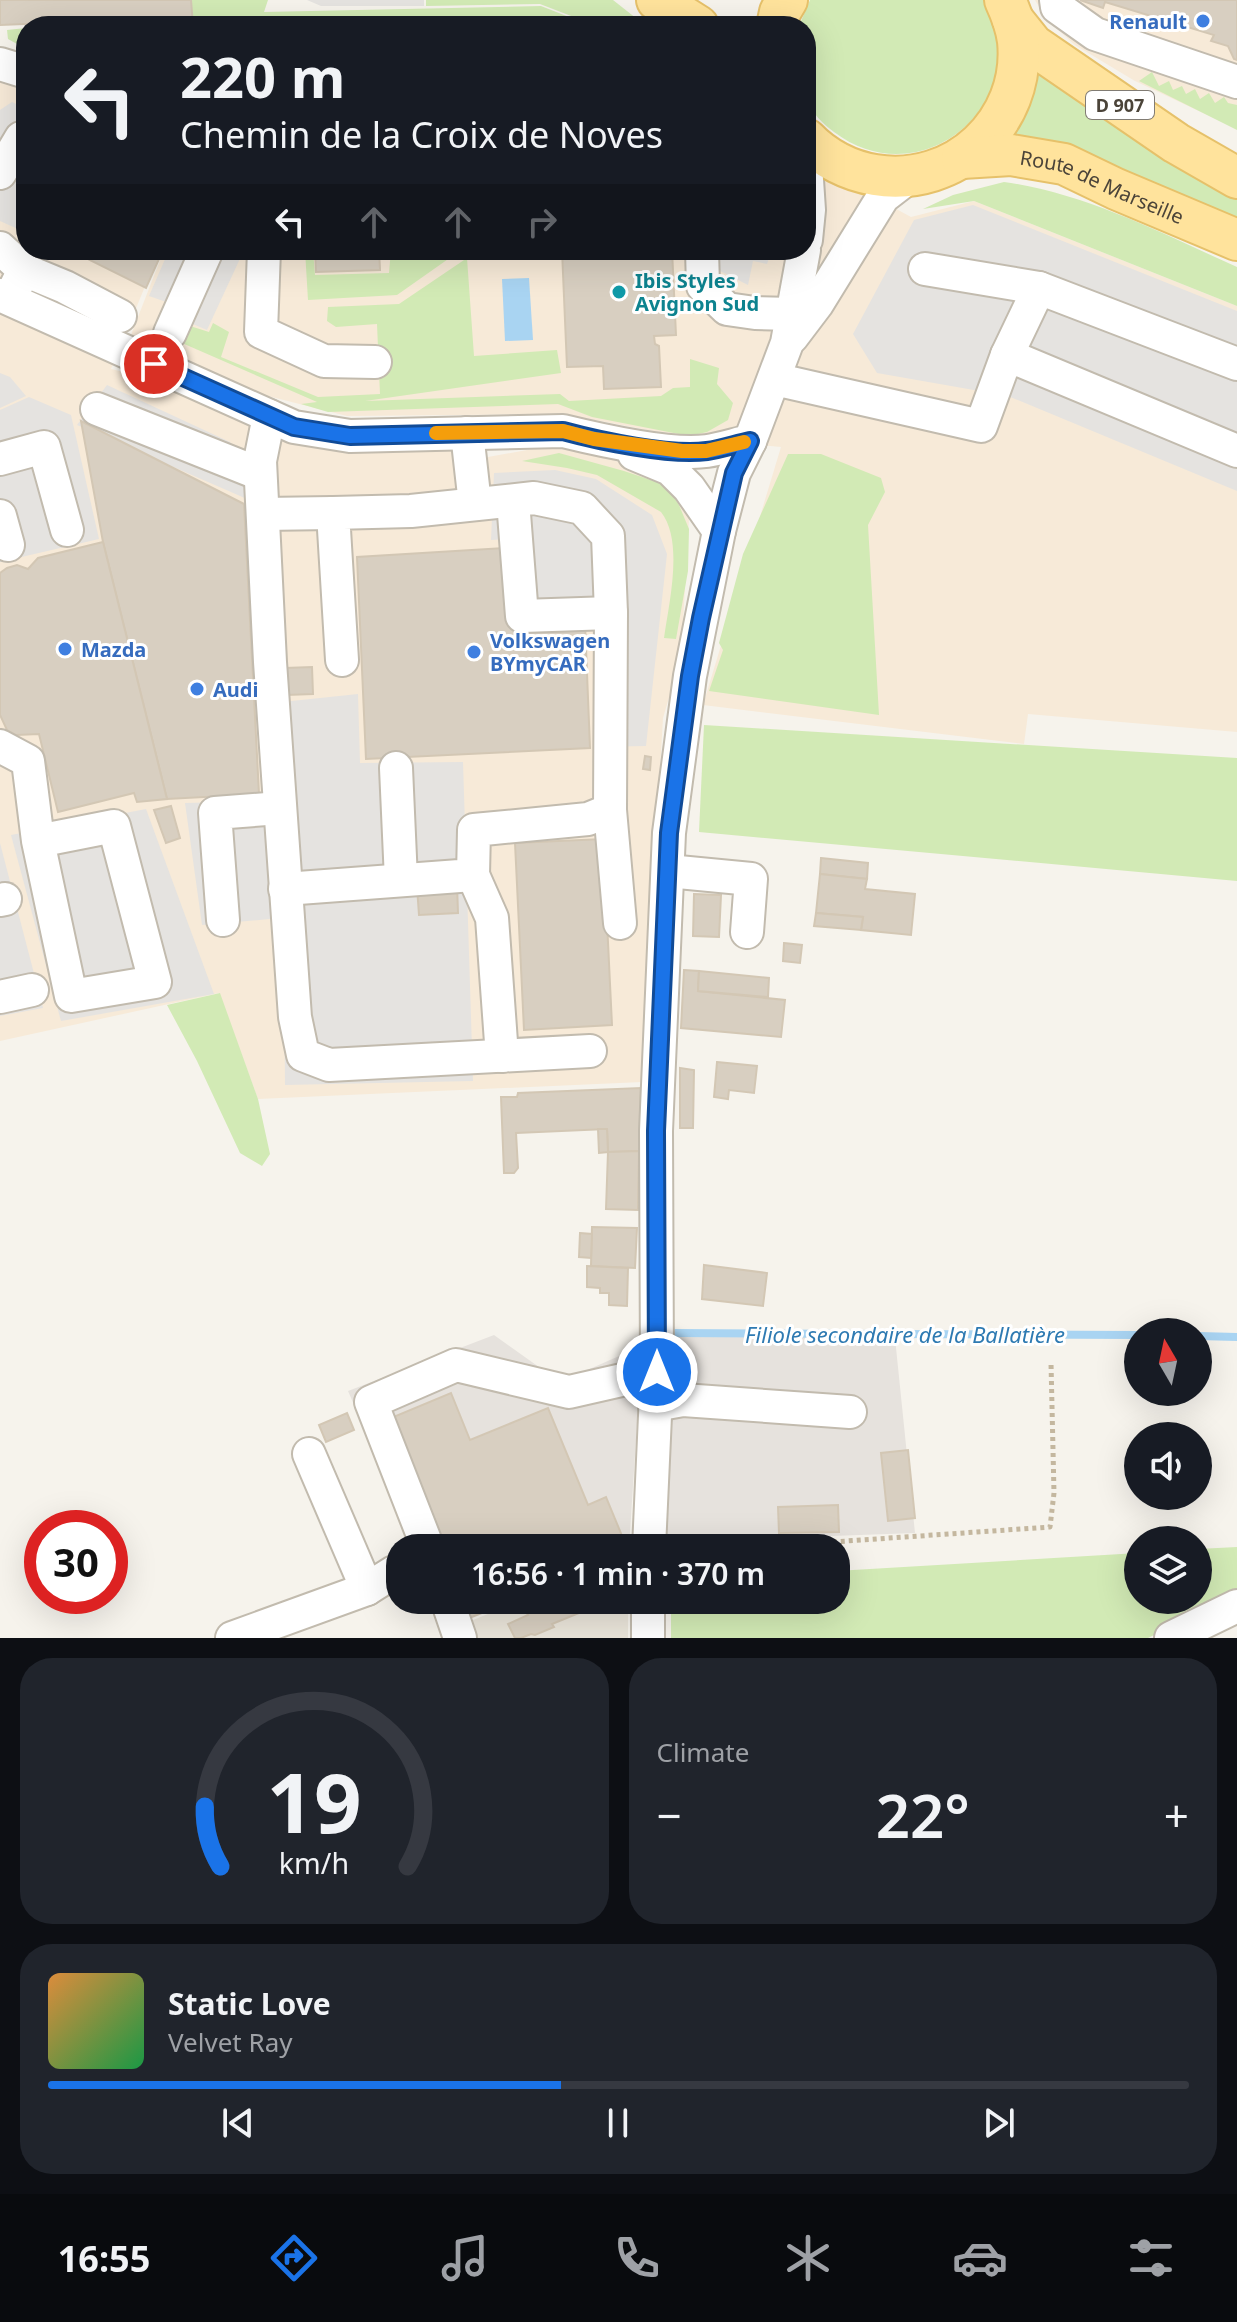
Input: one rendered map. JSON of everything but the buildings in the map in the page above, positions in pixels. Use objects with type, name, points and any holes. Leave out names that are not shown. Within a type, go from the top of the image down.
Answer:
[{"type":"main road","points":[[657,0],[682,16]]},
{"type":"main road","points":[[816,148],[846,167],[888,177],[909,177],[936,171],[962,158],[991,132],[1011,98],[1016,79],[1018,40],[1009,10]]},
{"type":"main road","name":"D 907","points":[[1009,10],[1033,45],[1176,143],[1237,178]]},
{"type":"main road","name":"Route de Marseille","points":[[962,158],[1011,155],[1064,164],[1237,240]]},
{"type":"street","points":[[1056,0],[1057,7],[1095,34],[1237,82]]},
{"type":"street","points":[[0,173],[16,146]]},
{"type":"street","points":[[790,328],[817,304],[883,197],[909,177]]},
{"type":"street","points":[[0,248],[24,270],[120,316]]},
{"type":"street","points":[[170,333],[203,260]]},
{"type":"street","points":[[264,260],[261,332],[324,361],[375,362]]},
{"type":"street","points":[[702,260],[703,286],[727,309],[755,313],[790,328]]},
{"type":"street","points":[[650,1534],[657,1372],[656,1131],[669,833],[690,676],[719,531],[734,473],[774,379],[790,328],[802,260]]},
{"type":"street","points":[[925,269],[1039,288],[1237,364]]},
{"type":"street","points":[[24,270],[3,304],[294,427],[350,436],[563,431],[594,439],[688,474],[734,473]]},
{"type":"street","points":[[774,379],[981,426],[1007,355],[1039,288]]},
{"type":"street","points":[[1007,355],[1237,451]]},
{"type":"street","points":[[97,409],[260,474]]},
{"type":"street","points":[[269,416],[260,474],[285,889],[295,1017],[303,1055],[329,1065],[590,1051]]},
{"type":"street","points":[[467,433],[475,504]]},
{"type":"street","points":[[594,439],[682,451],[706,451],[750,441]]},
{"type":"street","points":[[0,459],[44,447],[67,530]]},
{"type":"street","points":[[670,469],[689,488],[719,531]]},
{"type":"street","points":[[263,514],[411,511],[534,498],[582,508],[608,536],[611,613],[610,810],[620,923]]},
{"type":"street","points":[[513,501],[522,616],[611,613]]},
{"type":"street","points":[[333,513],[342,660]]},
{"type":"street","points":[[0,746],[28,761],[38,841],[71,996],[155,982],[114,826],[38,841]]},
{"type":"street","points":[[396,768],[401,880]]},
{"type":"street","points":[[223,920],[215,813],[280,808]]},
{"type":"street","points":[[502,1056],[492,918],[473,875],[474,830],[588,819],[610,810]]},
{"type":"street","points":[[668,871],[751,879],[747,932]]},
{"type":"street","points":[[285,889],[473,875]]},
{"type":"street","points":[[0,997],[32,990]]},
{"type":"street","points":[[423,1534],[371,1402],[456,1365],[569,1392],[657,1372]]},
{"type":"street","points":[[655,1405],[683,1400],[850,1412]]},
{"type":"street","points":[[309,1454],[367,1589]]},
{"type":"street","points":[[232,1638],[367,1589],[386,1577]]},
{"type":"street","points":[[1171,1638],[1237,1606]]},
{"type":"street","points":[[450,1614],[456,1637]]},
{"type":"street","points":[[648,1614],[648,1638]]},
{"type":"path","points":[[850,1541],[1050,1527],[1054,1493],[1051,1363]]},
{"type":"shaded area","points":[[307,0],[424,0],[424,6],[321,6]]},
{"type":"shaded area","points":[[1035,0],[1237,0],[1237,129],[1135,81],[1075,45],[1047,20]]},
{"type":"shaded area","points":[[0,80],[16,88],[16,260],[156,260],[111,369],[488,457],[538,448],[586,450],[676,483],[689,519],[681,657],[663,718],[642,1082],[258,1099],[219,993],[0,1041]]},
{"type":"shaded area","points":[[12,102],[16,104],[16,228],[0,221],[0,110]]},
{"type":"shaded area","points":[[816,165],[911,217],[974,201],[1237,306],[1237,732],[1028,714],[1024,744],[703,705],[781,447],[695,439],[563,414],[347,416],[248,391],[131,335],[160,260],[816,260]]},
{"type":"shaded area","points":[[973,205],[1237,311],[1237,491],[1008,396],[877,373],[853,334],[914,220]]},
{"type":"shaded area","points":[[165,260],[239,260],[207,330],[188,322],[169,303],[149,296]]},
{"type":"shaded area","points":[[713,260],[768,260],[767,264],[753,261],[748,285],[714,268]]},
{"type":"shaded area","points":[[0,373],[10,377],[26,396],[0,408]]},
{"type":"shaded area","points":[[107,385],[230,442],[244,461],[247,499],[77,425]]},
{"type":"shaded area","points":[[29,397],[71,415],[99,539],[0,562],[0,410]]},
{"type":"shaded area","points":[[555,470],[596,479],[652,515],[667,554],[646,746],[595,747],[598,622],[517,623],[508,539],[491,540],[494,473]]},
{"type":"shaded area","points":[[358,694],[360,763],[463,762],[473,1081],[285,1085],[282,702]]},
{"type":"shaded area","points":[[270,801],[270,919],[202,925],[185,803]]},
{"type":"shaded area","points":[[146,809],[214,994],[61,1021],[11,835]]},
{"type":"shaded area","points":[[0,843],[43,1008],[0,1016]]},
{"type":"shaded area","points":[[494,1335],[560,1382],[642,1346],[630,1534],[410,1534],[348,1391]]},
{"type":"shaded area","points":[[667,1335],[895,1338],[915,1533],[667,1534]]},
{"type":"shaded area","points":[[488,1614],[628,1614],[628,1638],[456,1638],[451,1629]]},
{"type":"green space","points":[[191,0],[268,0],[264,12],[541,6],[566,16],[192,16]]},
{"type":"green space","points":[[426,0],[613,0],[633,16],[571,16],[540,4],[426,6]]},
{"type":"green space","points":[[810,0],[984,0],[997,36],[997,71],[985,102],[964,128],[936,146],[903,154],[869,150],[834,132],[816,115],[816,16],[803,16]]},
{"type":"green space","points":[[16,29],[16,43],[8,39],[7,30]]},
{"type":"green space","points":[[1039,72],[1237,195],[1237,219],[1072,150],[1013,136],[1023,119]]},
{"type":"green space","points":[[1152,72],[1159,86],[1169,81],[1173,90],[1182,86],[1186,94],[1195,89],[1200,99],[1209,93],[1215,103],[1224,97],[1228,103],[1237,105],[1237,130],[1139,81]]},
{"type":"green space","points":[[1004,182],[1034,187],[1094,205],[1237,267],[1237,306],[974,201],[923,209],[953,195]]},
{"type":"green space","points":[[306,260],[314,260],[315,275],[389,273],[390,260],[447,260],[397,295],[308,300]]},
{"type":"green space","points":[[467,260],[474,356],[557,350],[561,373],[365,401],[560,394],[569,401],[661,396],[673,388],[690,387],[690,359],[719,368],[717,384],[733,403],[728,420],[707,432],[689,436],[592,417],[558,404],[328,412],[301,404],[317,402],[182,343],[190,326],[209,332],[213,323],[229,332],[221,357],[318,397],[380,394],[377,324],[336,327],[327,321],[328,307],[399,304]]},
{"type":"green space","points":[[559,453],[666,485],[679,505],[689,529],[688,571],[676,639],[664,638],[673,555],[668,524],[661,512],[597,475],[522,461]]},
{"type":"green space","points":[[788,454],[821,454],[881,478],[885,492],[868,525],[879,715],[709,691],[723,650],[719,643],[743,554]]},
{"type":"green space","points":[[704,725],[1237,758],[1237,881],[699,832]]},
{"type":"green space","points":[[220,993],[258,1099],[270,1154],[262,1166],[240,1153],[167,1005]]},
{"type":"green space","points":[[1237,1547],[1237,1594],[1212,1606],[1212,1548]]},
{"type":"green space","points":[[1124,1554],[1124,1614],[1197,1614],[1148,1638],[671,1638],[671,1614],[850,1614],[850,1570]]},
{"type":"water","points":[[529,278],[533,340],[505,341],[502,279]]},
{"type":"waterway","name":"Filiole secondaire de la Ballatière","points":[[672,1333],[1124,1335]]},
{"type":"waterway","name":"Filiole secondaire de la Ballatière","points":[[1212,1336],[1237,1337]]},
{"type":"slow traffic","points":[[436,433],[563,431],[594,439],[682,451],[706,451],[744,442]]},
{"type":"place","name":"Renault","points":[[1203,21]]},
{"type":"place","name":"Ibis Styles Avignon Sud","points":[[619,292]]},
{"type":"place","name":"Mazda","points":[[65,649]]},
{"type":"place","name":"Volkswagen BYmyCAR","points":[[474,652]]},
{"type":"place","name":"Audi","points":[[197,689]]},
{"type":"route","points":[[154,364],[294,427],[350,436],[563,431],[594,439],[682,451],[706,451],[750,441],[734,473],[701,618],[669,833],[656,1131],[657,1372]]}]
